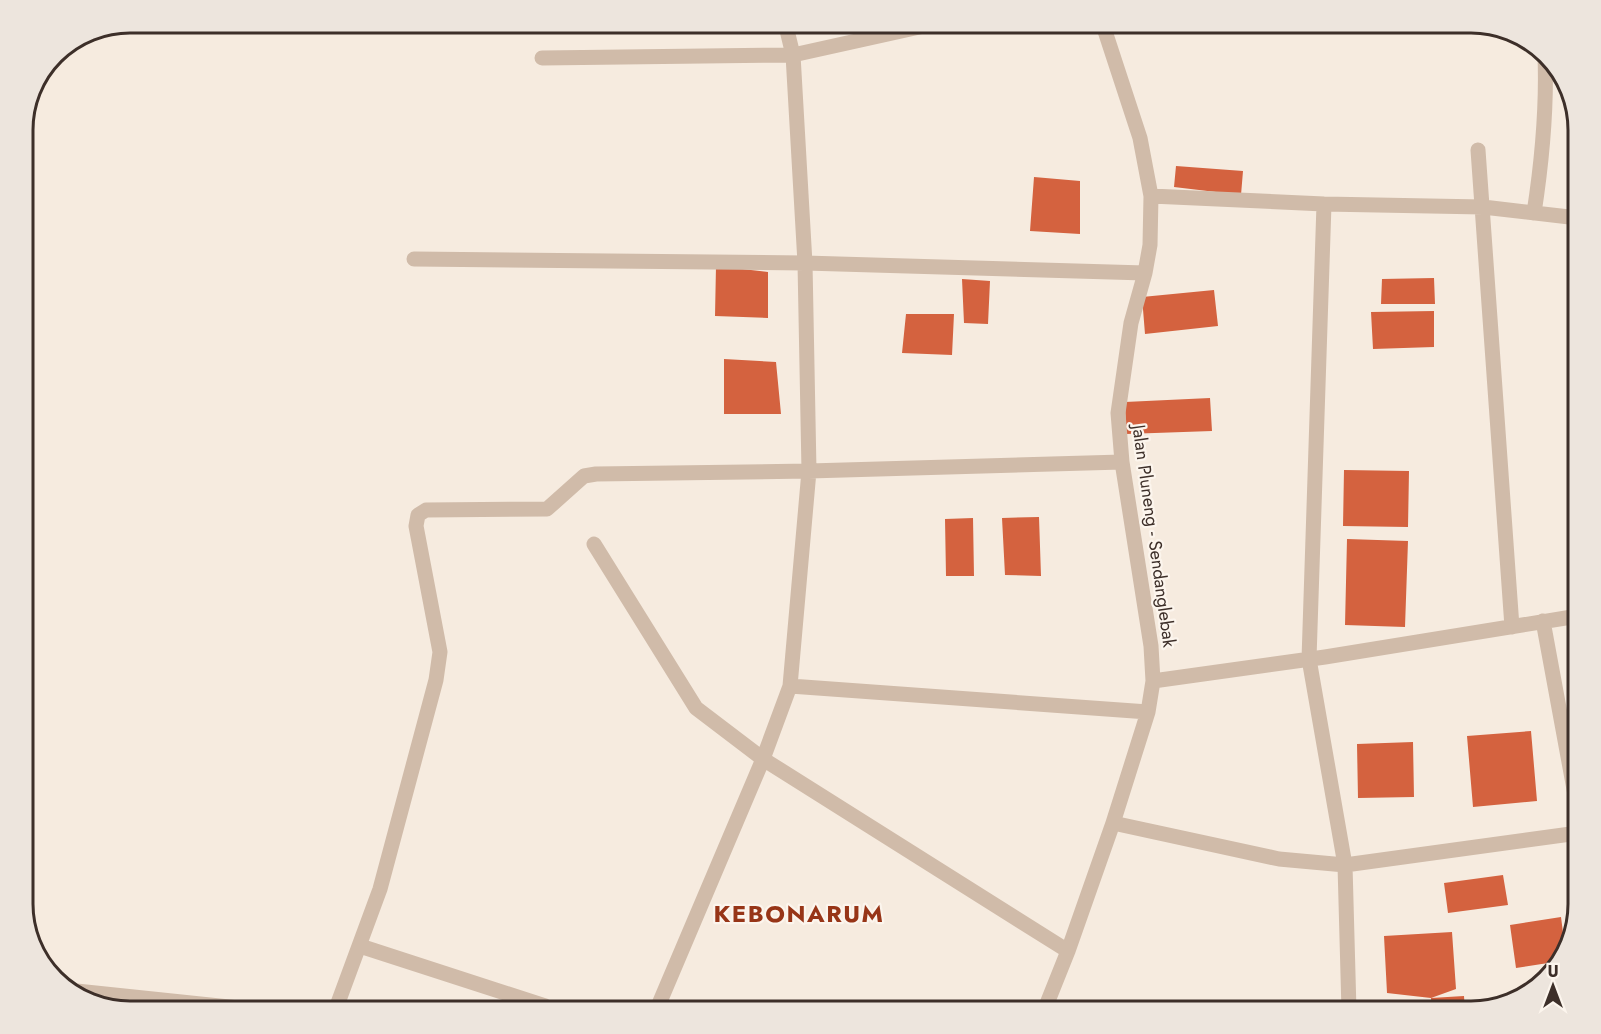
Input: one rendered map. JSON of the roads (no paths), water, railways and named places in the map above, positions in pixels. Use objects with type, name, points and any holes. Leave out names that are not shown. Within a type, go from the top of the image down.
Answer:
[{"type":"street","points":[[660,1001],[763,759],[790,686],[809,471],[805,262],[793,55],[788,33]]},
{"type":"street","points":[[542,58],[793,55],[892,33]]},
{"type":"street","name":"Jalan Pluneng - Sendanglebak","points":[[1048,1001],[1113,823],[1148,712],[1153,681],[1145,597],[1122,462],[1118,413],[1131,323],[1150,245],[1151,196],[1140,138],[1106,33]]},
{"type":"street","points":[[1534,213],[1542,156],[1545,68]]},
{"type":"street","points":[[1478,150],[1512,627]]},
{"type":"street","points":[[1151,196],[1324,204],[1482,207],[1568,217]]},
{"type":"street","points":[[1324,204],[1309,659],[1345,865],[1349,1001]]},
{"type":"street","points":[[414,259],[805,262],[1145,273]]},
{"type":"street","points":[[339,1001],[380,889],[436,680],[440,652],[416,526],[418,515],[426,510],[547,509],[585,476],[596,474],[809,471],[1122,462]]},
{"type":"street","points":[[594,544],[696,708],[763,759],[1068,951]]},
{"type":"street","points":[[1153,681],[1309,659],[1568,617]]},
{"type":"street","points":[[1543,621],[1568,757]]},
{"type":"street","points":[[790,686],[1148,712]]},
{"type":"street","points":[[1113,823],[1279,859],[1345,865],[1568,834]]},
{"type":"street","points":[[360,946],[530,1001]]},
{"type":"street","points":[[90,992],[172,1001]]},
{"type":"district","name":"KEBONARUM","points":[[799,913]]}]
